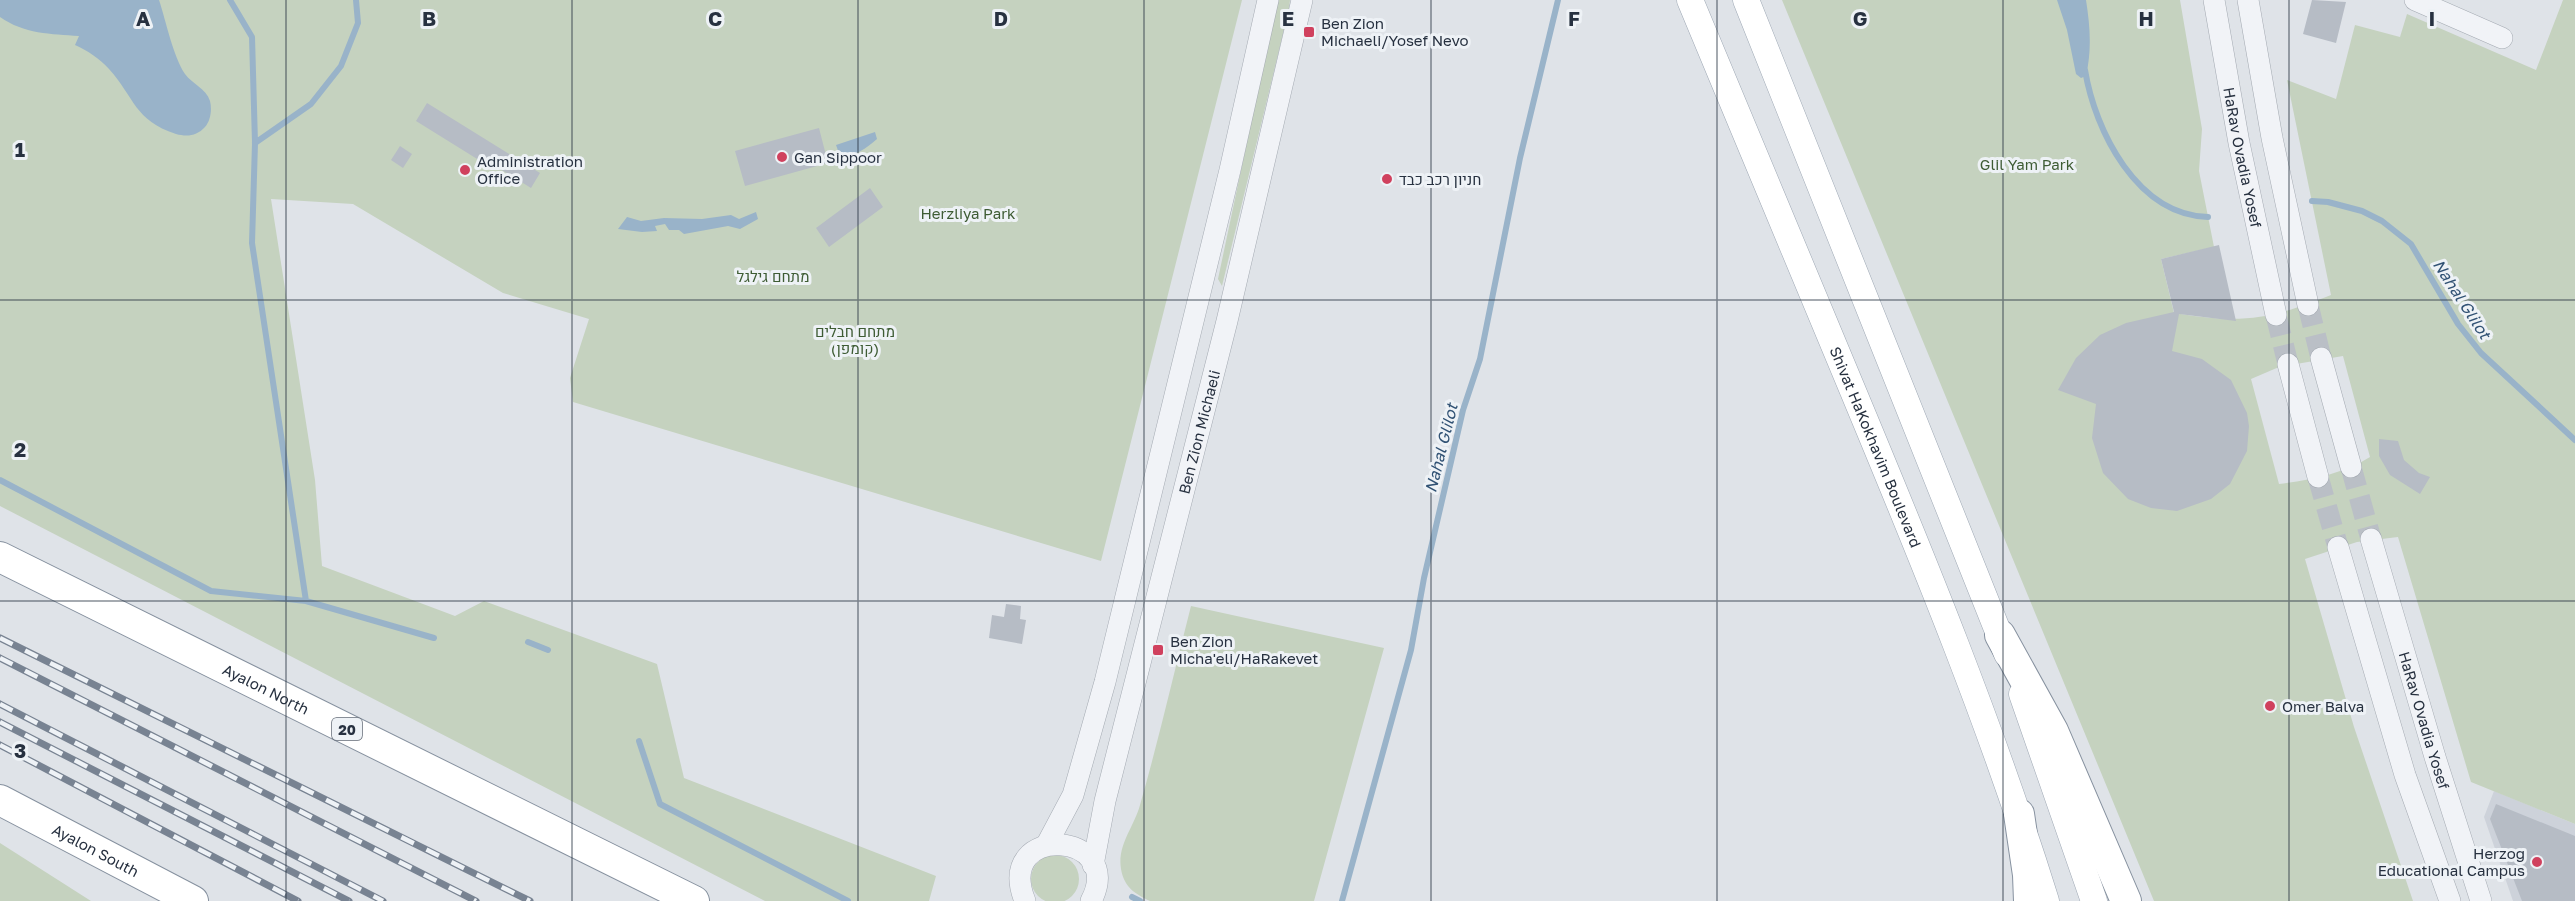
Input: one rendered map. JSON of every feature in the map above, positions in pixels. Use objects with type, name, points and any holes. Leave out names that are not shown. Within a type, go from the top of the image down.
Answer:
[{"type":"highway","name":"Ayalon North","points":[[0,557],[693,901]]},
{"type":"highway","points":[[2000,635],[2052,731],[2126,901]]},
{"type":"highway","name":"Ayalon South","points":[[0,800],[193,901]]},
{"type":"highway","points":[[2019,814],[2028,875],[2029,901]]},
{"type":"main road","name":"Shivat HaKokhavim Boulevard","points":[[1690,0],[1965,666],[2019,814],[2046,901]]},
{"type":"main road","points":[[1746,0],[2000,635],[2094,901]]},
{"type":"street","name":"Ben Zion Michaeli","points":[[1047,844],[1073,795],[1105,682],[1230,170],[1268,0]]},
{"type":"street","name":"Ben Zion Michaeli","points":[[1092,901],[1097,879],[1093,865],[1105,801],[1229,313],[1302,0]]},
{"type":"street","name":"HaRav Ovadia Yosef","points":[[2214,0],[2239,143],[2276,315]]},
{"type":"street","name":"HaRav Ovadia Yosef","points":[[2248,0],[2272,138],[2308,305]]},
{"type":"street","points":[[2415,0],[2502,38]]},
{"type":"street","points":[[2320,358],[2351,467]]},
{"type":"street","points":[[2288,364],[2318,477]]},
{"type":"street","name":"HaRav Ovadia Yosef","points":[[2371,538],[2435,757],[2481,901]]},
{"type":"street","points":[[2338,547],[2405,775],[2450,901]]},
{"type":"street","points":[[1025,901],[1020,880],[1022,868],[1029,857],[1047,844],[1068,844],[1078,848],[1093,865]]},
{"type":"shaded area","name":"Herzog Educational Campus","points":[[2494,791],[2575,824],[2575,901],[2513,901],[2484,817]]},
{"type":"green space","name":"Herzliya Park","points":[[0,0],[1242,0],[1101,561],[573,402],[570,378],[589,319],[503,293],[353,204],[271,199],[315,480],[322,566],[455,616],[484,601],[657,664],[684,778],[936,876],[929,901],[765,901],[0,506]]},
{"type":"green space","points":[[1277,0],[1290,0],[1289,9],[1222,286],[1218,279]]},
{"type":"green space","name":"Glil Yam Park","points":[[1782,0],[2180,0],[2202,129],[2199,171],[2214,247],[2161,259],[2174,313],[2237,319],[2272,315],[2331,295],[2287,80],[2336,99],[2355,25],[2400,37],[2407,14],[2536,70],[2563,0],[2575,0],[2575,824],[2471,782],[2398,537],[2357,542],[2305,559],[2354,727],[2413,901],[2154,901]],"holes":[[[2343,356],[2370,457],[2338,472],[2279,484],[2251,379],[2279,367]]]},
{"type":"green space","points":[[1191,606],[1384,648],[1314,901],[1150,901],[1135,893],[1122,875],[1121,852],[1140,805]]},
{"type":"green space","points":[[0,843],[91,901],[0,901]]},
{"type":"green space","points":[[1050,855],[1060,855],[1072,862],[1079,874],[1079,884],[1072,896],[1060,903],[1050,903],[1035,892],[1031,884],[1031,874],[1042,859]]},
{"type":"water","points":[[0,0],[159,0],[181,67],[210,101],[209,121],[202,130],[192,135],[176,134],[151,122],[136,107],[105,65],[75,45],[79,36],[38,32],[9,23],[0,17]]},
{"type":"water","points":[[2057,0],[2086,0],[2090,47],[2086,76],[2081,78],[2076,74],[2067,30]]},
{"type":"water","points":[[875,132],[877,139],[873,143],[841,159],[836,145]]},
{"type":"water","points":[[756,212],[758,219],[740,229],[728,226],[684,234],[679,230],[669,230],[665,224],[655,226],[657,231],[618,229],[627,217],[641,221],[664,218],[702,219],[731,215],[739,219]]},
{"type":"building","points":[[2312,0],[2346,2],[2336,43],[2303,34]]},
{"type":"building","points":[[427,103],[540,173],[531,188],[484,159],[482,162],[416,121]]},
{"type":"building","name":"Gan Sippoor","points":[[819,128],[828,163],[745,186],[735,151]]},
{"type":"building","points":[[400,146],[412,154],[403,168],[391,160]]},
{"type":"building","points":[[870,188],[883,207],[829,247],[816,228]]},
{"type":"building","points":[[2219,245],[2236,321],[2179,314],[2172,351],[2202,359],[2231,380],[2247,413],[2249,426],[2247,451],[2230,484],[2211,499],[2177,511],[2151,508],[2128,499],[2103,473],[2092,438],[2096,404],[2058,390],[2076,358],[2100,335],[2126,323],[2174,312],[2161,259]]},
{"type":"building","points":[[2379,439],[2398,441],[2404,460],[2419,473],[2430,477],[2420,494],[2390,475],[2379,456]]},
{"type":"building","points":[[1006,604],[1021,606],[1020,619],[1026,620],[1022,644],[989,638],[992,615],[1004,617]]},
{"type":"building","name":"Herzog Educational Campus","points":[[2496,804],[2575,836],[2575,901],[2522,901],[2490,819]]},
{"type":"waterway","points":[[230,0],[252,37],[255,143],[252,243],[306,601]]},
{"type":"waterway","points":[[255,143],[311,104],[341,66],[358,23],[356,0]]},
{"type":"waterway","name":"Nahal Glilot","points":[[1342,901],[1411,650],[1424,578],[1463,410],[1480,359],[1520,158],[1558,0]]},
{"type":"waterway","name":"Nahal Glilot","points":[[2085,70],[2098,118],[2124,166],[2141,186],[2160,202],[2183,213],[2208,217]]},
{"type":"waterway","name":"Nahal Glilot","points":[[2312,201],[2328,202],[2362,211],[2382,221],[2411,244],[2458,324],[2481,353],[2575,440]]},
{"type":"waterway","points":[[0,480],[211,591],[306,601],[434,638]]},
{"type":"waterway","points":[[528,642],[548,650]]},
{"type":"waterway","points":[[639,741],[660,804],[848,901]]},
{"type":"waterway","name":"Nahal Glilot","points":[[1132,897],[1140,901]]},
{"type":"tunnel","points":[[2308,305],[2321,358]]},
{"type":"tunnel","points":[[2276,315],[2288,364]]},
{"type":"tunnel","points":[[2351,467],[2371,539]]},
{"type":"tunnel","points":[[2318,477],[2338,547]]},
{"type":"railway","points":[[0,638],[530,901]]},
{"type":"railway","points":[[0,658],[476,901]]},
{"type":"railway","points":[[0,704],[383,901]]},
{"type":"railway","points":[[0,722],[349,901]]},
{"type":"railway","points":[[0,745],[298,901]]},
{"type":"place","name":"Ben Zion Michaeli/Yosef Nevo","points":[[1309,32]]},
{"type":"place","name":"Gan Sippoor","points":[[782,157]]},
{"type":"place","name":"Administration Office","points":[[465,170]]},
{"type":"place","name":"חניון רכב כבד","points":[[1387,179]]},
{"type":"place","name":"Ben Zion Micha'eli/HaRakevet","points":[[1158,650]]},
{"type":"place","name":"Omer Balva","points":[[2270,706]]},
{"type":"place","name":"Herzog Educational Campus","points":[[2537,862]]},
{"type":"park label","name":"מתחם גילגל","points":[[773,276]]},
{"type":"park label","name":"מתחם חבלים (קומפן)","points":[[855,340]]}]
